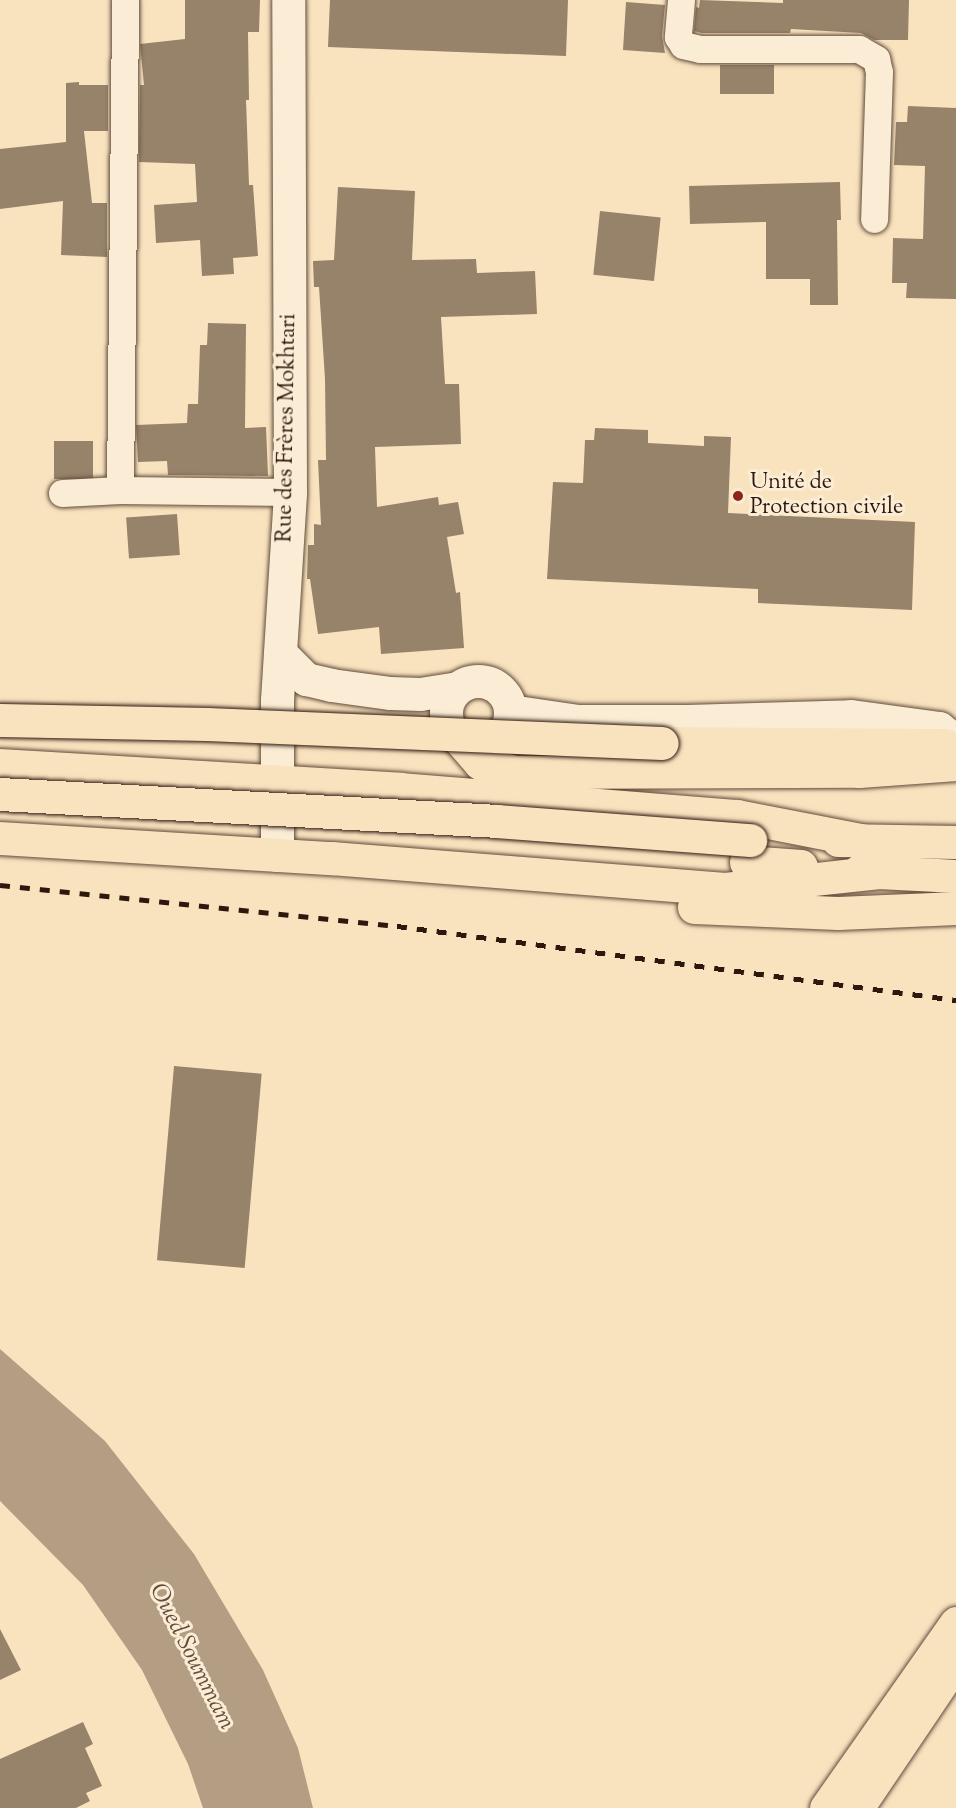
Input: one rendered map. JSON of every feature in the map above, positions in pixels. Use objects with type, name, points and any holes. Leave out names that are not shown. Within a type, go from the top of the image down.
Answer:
[{"type":"highway","points":[[0,720],[207,724],[596,742],[956,743]]},
{"type":"highway","points":[[457,737],[480,763],[517,772],[859,771],[956,764]]},
{"type":"highway","points":[[0,765],[279,781],[737,816],[861,840]]},
{"type":"highway","points":[[0,794],[484,821],[748,851],[879,873],[956,876]]},
{"type":"highway","points":[[0,814],[262,823],[748,851],[861,840],[956,842]]},
{"type":"highway","points":[[0,838],[277,855],[726,889],[879,873]]},
{"type":"highway","points":[[277,855],[350,876],[439,887],[739,911],[838,913],[956,908]]},
{"type":"highway","points":[[826,1808],[956,1623]]},
{"type":"highway","points":[[857,1808],[956,1661]]},
{"type":"street","points":[[120,490],[126,0]]},
{"type":"street","name":"Rue des Frères Mokhtari","points":[[277,855],[278,700],[290,492],[288,0]]},
{"type":"street","points":[[681,0],[678,37],[683,45],[700,49],[859,49],[876,59],[879,72],[874,219]]},
{"type":"street","points":[[62,493],[120,490],[290,492]]},
{"type":"street","points":[[278,700],[332,701],[386,707],[470,744],[490,743],[505,730],[510,711],[508,701],[495,685],[476,680],[457,688],[420,694],[390,693],[331,685],[306,679],[280,653]]},
{"type":"street","points":[[457,688],[446,705],[447,725],[457,737]]},
{"type":"street","points":[[510,711],[578,721],[687,721],[851,716],[939,728],[956,743]]},
{"type":"water","name":"Oued Soummam","points":[[0,1349],[105,1441],[194,1554],[263,1670],[298,1748],[313,1808],[203,1808],[188,1764],[142,1670],[83,1585],[0,1501]]},
{"type":"building","points":[[185,0],[260,0],[259,32],[248,32],[249,100],[246,100],[249,185],[253,185],[258,256],[233,258],[234,274],[202,276],[200,240],[156,243],[154,205],[197,202],[195,164],[139,162],[140,85],[144,85],[140,44],[185,39]]},
{"type":"building","points":[[330,0],[568,0],[566,56],[328,47]]},
{"type":"building","points":[[700,0],[783,3],[783,0],[909,0],[908,40],[874,40],[861,33],[791,29],[790,33],[702,33],[694,31],[696,7],[699,8]]},
{"type":"building","points":[[626,2],[665,5],[662,36],[665,53],[623,50]]},
{"type":"building","points":[[720,65],[774,65],[774,94],[720,94]]},
{"type":"building","points":[[79,82],[79,85],[108,85],[108,131],[84,131],[92,203],[107,203],[107,257],[61,255],[63,201],[0,209],[0,149],[66,142],[66,83]]},
{"type":"building","points":[[908,106],[956,108],[956,299],[906,298],[907,283],[892,283],[893,238],[923,239],[925,166],[894,165],[896,122],[907,122]]},
{"type":"building","points":[[840,182],[841,220],[837,220],[838,305],[810,305],[810,279],[766,279],[766,222],[690,224],[689,186]]},
{"type":"building","points":[[338,187],[415,191],[412,260],[476,259],[477,273],[535,271],[537,314],[441,317],[445,384],[459,384],[461,444],[375,447],[377,507],[438,497],[439,505],[458,502],[464,534],[447,537],[456,593],[460,592],[464,648],[381,654],[379,627],[318,634],[310,579],[307,579],[308,545],[314,545],[314,524],[321,525],[318,460],[326,460],[325,379],[319,287],[314,287],[313,261],[334,260]]},
{"type":"building","points":[[600,211],[661,217],[654,281],[593,275]]},
{"type":"building","points":[[208,323],[246,324],[245,428],[266,427],[268,476],[168,475],[167,461],[138,462],[136,425],[187,423],[188,404],[198,404],[200,345],[207,345]]},
{"type":"building","points":[[595,428],[648,430],[648,443],[704,446],[704,436],[731,437],[728,513],[915,522],[912,610],[758,603],[758,589],[547,579],[553,482],[583,483],[585,440],[594,440]]},
{"type":"building","points":[[54,441],[93,441],[93,479],[54,479]]},
{"type":"building","points":[[177,514],[180,555],[129,558],[126,518]]},
{"type":"building","points":[[174,1066],[262,1074],[245,1268],[157,1260]]},
{"type":"building","points":[[0,1629],[21,1670],[0,1680]]},
{"type":"building","points":[[83,1722],[93,1744],[85,1748],[102,1786],[86,1793],[90,1801],[76,1808],[0,1808],[0,1759]]},
{"type":"railway","points":[[0,885],[397,926],[956,1000]]},
{"type":"place","name":"Unité de Protection civile","points":[[738,496]]}]
